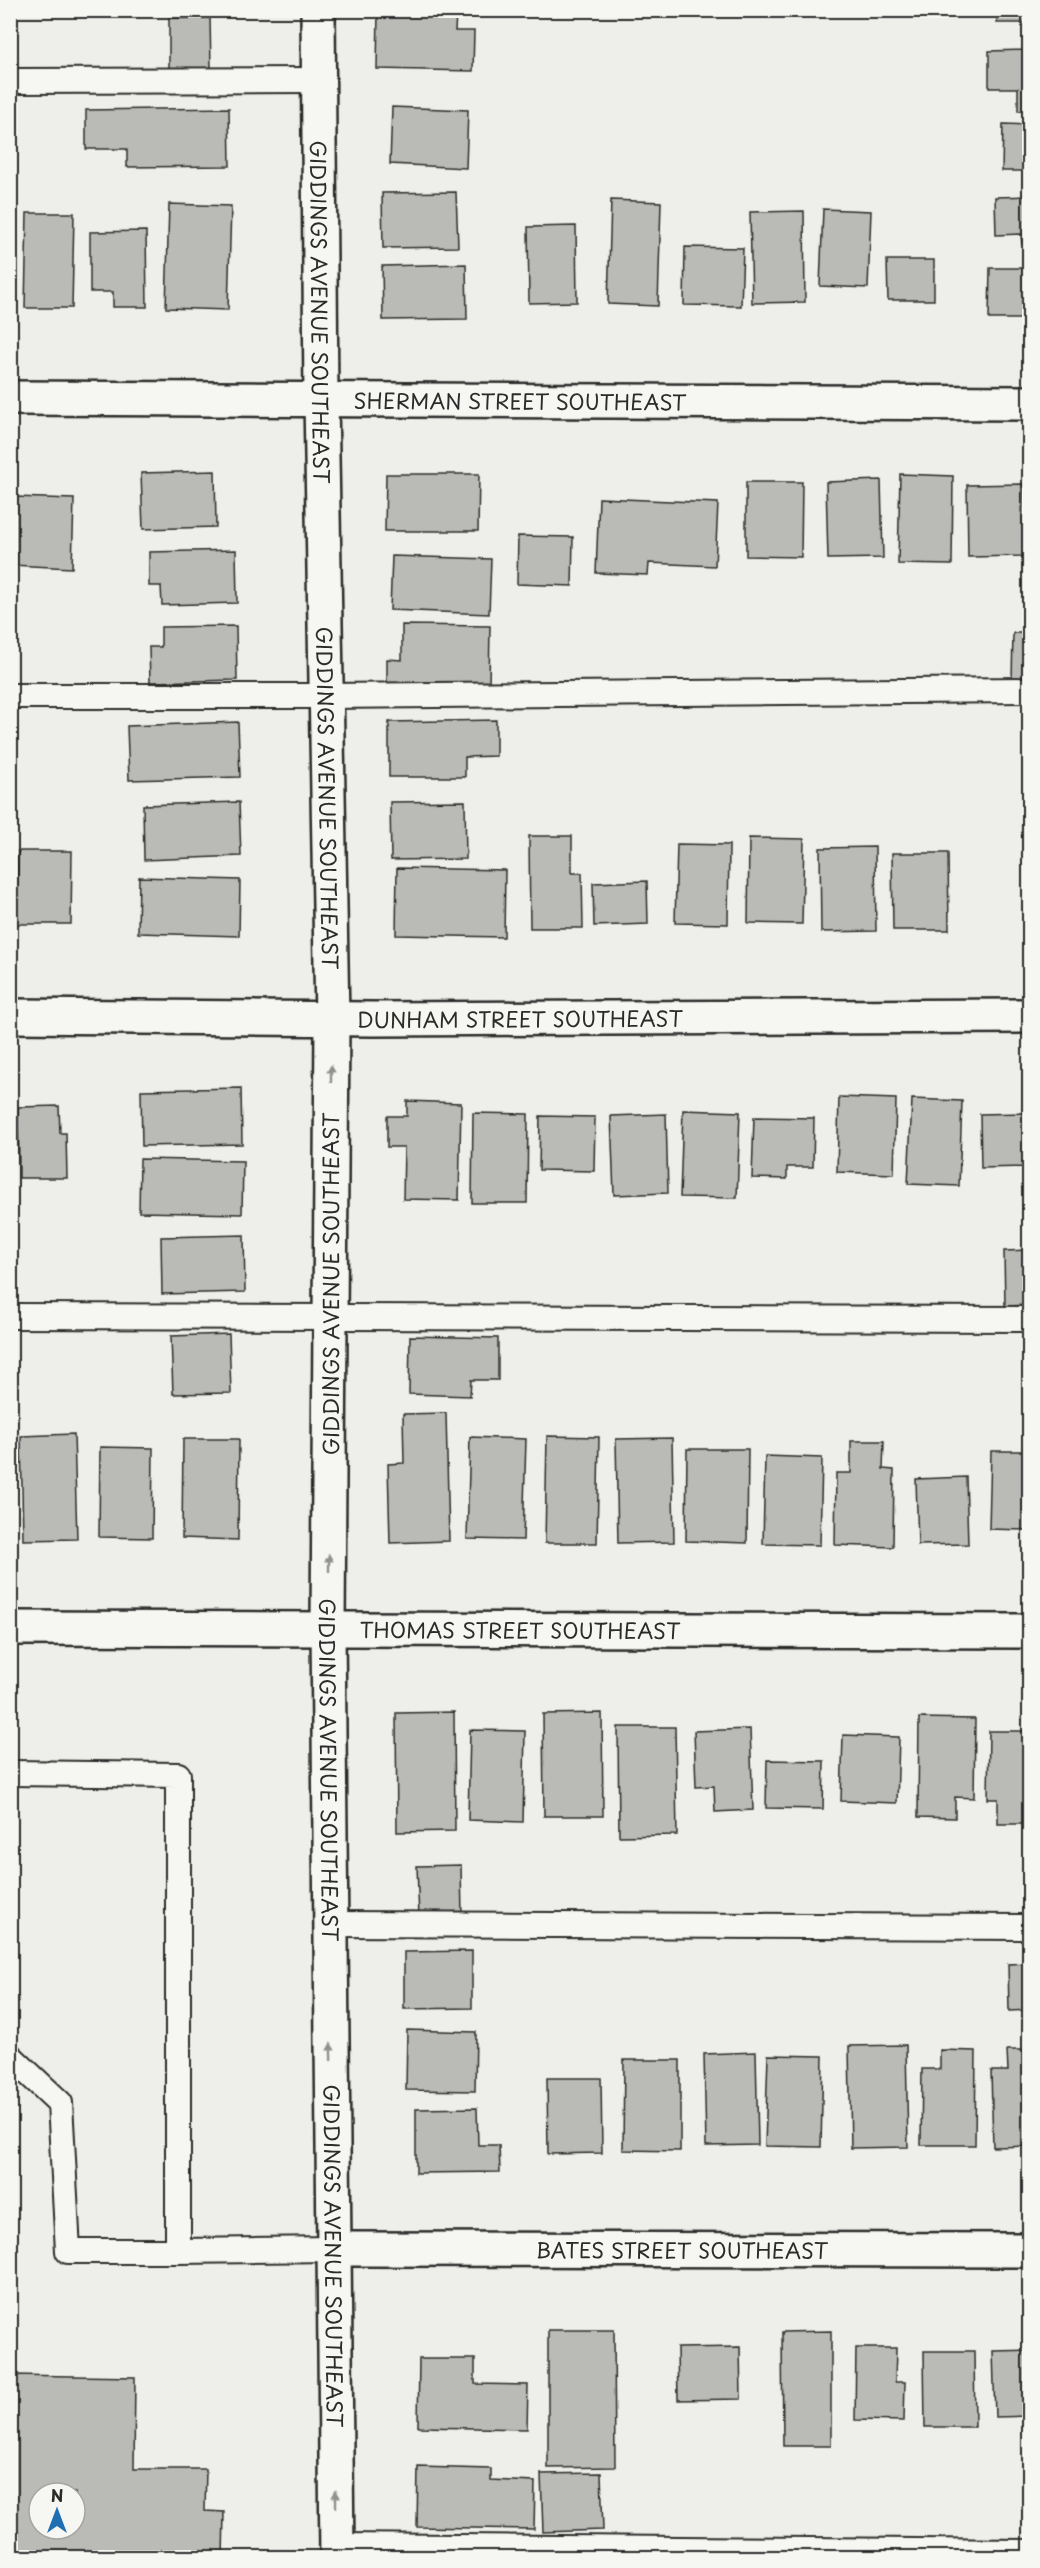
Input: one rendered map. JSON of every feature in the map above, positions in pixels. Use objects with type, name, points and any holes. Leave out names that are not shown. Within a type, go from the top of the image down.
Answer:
[{"type":"street","name":"GIDDINGS AVENUE SOUTHEAST","points":[[318,10],[321,400],[332,1019],[328,1628],[329,1924],[337,2552]]},
{"type":"street","name":"SHERMAN STREET SOUTHEAST","points":[[10,398],[1029,403]]},
{"type":"street","name":"DUNHAM STREET SOUTHEAST","points":[[10,1016],[332,1019],[1029,1016]]},
{"type":"street","name":"THOMAS STREET SOUTHEAST","points":[[10,1628],[1029,1631]]},
{"type":"street","name":"BATES STREET SOUTHEAST","points":[[334,2248],[1029,2250]]},
{"type":"lane","points":[[10,81],[319,80]]},
{"type":"lane","points":[[10,696],[326,696],[1029,690]]},
{"type":"lane","points":[[10,1316],[1029,1319]]},
{"type":"lane","points":[[10,1773],[178,1775],[178,2251]]},
{"type":"lane","points":[[329,1924],[1029,1926]]},
{"type":"lane","points":[[10,2056],[60,2103],[68,2251],[334,2248]]},
{"type":"lane","points":[[337,2552],[1029,2552]]},
{"type":"building","points":[[997,10],[1030,10],[1030,23],[997,23]]},
{"type":"building","points":[[378,12],[456,13],[455,31],[474,31],[473,71],[377,69]]},
{"type":"building","points":[[169,18],[210,18],[211,69],[169,69]]},
{"type":"building","points":[[1030,50],[1030,110],[1018,111],[1018,88],[989,88],[989,51]]},
{"type":"building","points":[[392,107],[468,110],[466,168],[390,164]]},
{"type":"building","points":[[229,108],[230,166],[127,167],[127,149],[86,149],[86,110]]},
{"type":"building","points":[[1003,124],[1030,125],[1030,184],[1026,184],[1027,171],[1002,171]]},
{"type":"building","points":[[456,192],[458,247],[383,248],[382,193]]},
{"type":"building","points":[[1030,196],[1030,244],[1022,244],[1021,234],[996,235],[995,197]]},
{"type":"building","points":[[611,200],[661,202],[658,306],[608,304]]},
{"type":"building","points":[[169,204],[231,206],[228,310],[166,308]]},
{"type":"building","points":[[823,209],[871,211],[868,288],[820,286]]},
{"type":"building","points":[[804,211],[805,302],[752,303],[750,212]]},
{"type":"building","points":[[27,213],[74,213],[72,308],[25,308]]},
{"type":"building","points":[[576,226],[577,302],[529,303],[528,227]]},
{"type":"building","points":[[146,231],[147,307],[113,307],[113,292],[90,292],[90,232]]},
{"type":"building","points":[[685,247],[743,248],[741,306],[684,305]]},
{"type":"building","points":[[887,260],[934,260],[934,300],[888,300]]},
{"type":"building","points":[[466,264],[467,319],[383,320],[382,266]]},
{"type":"building","points":[[990,268],[1030,268],[1030,319],[989,319]]},
{"type":"building","points":[[215,471],[216,527],[143,529],[141,473]]},
{"type":"building","points":[[386,474],[479,474],[478,531],[385,531]]},
{"type":"building","points":[[900,474],[953,476],[952,565],[898,564]]},
{"type":"building","points":[[881,480],[883,558],[828,559],[826,482]]},
{"type":"building","points":[[746,482],[802,482],[801,557],[746,556]]},
{"type":"building","points":[[1024,484],[1026,556],[968,557],[967,485]]},
{"type":"building","points":[[14,497],[74,499],[72,568],[11,565]]},
{"type":"building","points":[[599,498],[718,503],[715,566],[649,563],[648,575],[596,573]]},
{"type":"building","points":[[518,536],[573,537],[572,586],[517,584]]},
{"type":"building","points":[[236,550],[237,603],[162,605],[161,586],[149,586],[149,552]]},
{"type":"building","points":[[392,556],[491,559],[489,614],[390,610]]},
{"type":"building","points":[[402,625],[490,626],[489,686],[387,684],[387,659],[402,660]]},
{"type":"building","points":[[236,626],[237,680],[150,682],[149,647],[161,647],[161,627]]},
{"type":"building","points":[[1013,633],[1030,633],[1030,680],[1012,680]]},
{"type":"building","points":[[496,720],[496,756],[465,757],[465,777],[389,777],[389,722]]},
{"type":"building","points":[[238,722],[240,777],[129,780],[127,726]]},
{"type":"building","points":[[1024,783],[1030,784],[1030,838],[1022,838]]},
{"type":"building","points":[[465,801],[466,859],[391,860],[390,802]]},
{"type":"building","points":[[239,802],[241,856],[144,860],[143,805]]},
{"type":"building","points":[[529,836],[572,836],[572,873],[582,873],[583,928],[530,928]]},
{"type":"building","points":[[749,838],[804,839],[802,924],[748,923]]},
{"type":"building","points":[[677,844],[729,845],[728,924],[675,923]]},
{"type":"building","points":[[875,847],[876,931],[821,932],[820,848]]},
{"type":"building","points":[[18,851],[72,851],[71,924],[17,924]]},
{"type":"building","points":[[1029,851],[1030,909],[1027,909]]},
{"type":"building","points":[[892,853],[948,853],[949,930],[893,930]]},
{"type":"building","points":[[397,868],[505,870],[504,937],[396,935]]},
{"type":"building","points":[[139,877],[240,880],[239,936],[138,933]]},
{"type":"building","points":[[647,881],[648,924],[594,926],[593,883]]},
{"type":"building","points":[[241,1088],[242,1144],[142,1146],[141,1090]]},
{"type":"building","points":[[839,1097],[896,1099],[894,1174],[837,1172]]},
{"type":"building","points":[[912,1099],[962,1101],[959,1186],[908,1184]]},
{"type":"building","points":[[407,1101],[461,1103],[459,1200],[403,1199],[404,1147],[387,1147],[387,1116],[407,1116]]},
{"type":"building","points":[[59,1106],[60,1133],[66,1133],[67,1178],[19,1178],[18,1107]]},
{"type":"building","points":[[683,1110],[740,1112],[737,1198],[680,1197]]},
{"type":"building","points":[[473,1113],[528,1114],[527,1203],[472,1203]]},
{"type":"building","points":[[1030,1113],[1030,1167],[981,1168],[980,1114]]},
{"type":"building","points":[[666,1114],[668,1193],[614,1195],[611,1116]]},
{"type":"building","points":[[540,1116],[595,1117],[594,1171],[539,1170]]},
{"type":"building","points":[[754,1117],[814,1118],[813,1167],[787,1167],[787,1179],[752,1178]]},
{"type":"building","points":[[140,1159],[243,1161],[242,1214],[139,1212]]},
{"type":"building","points":[[244,1235],[245,1292],[162,1294],[161,1237]]},
{"type":"building","points":[[1030,1250],[1030,1305],[1005,1306],[1004,1251]]},
{"type":"building","points":[[229,1334],[231,1393],[173,1394],[171,1336]]},
{"type":"building","points":[[410,1336],[498,1338],[498,1380],[471,1380],[470,1396],[409,1394]]},
{"type":"building","points":[[446,1413],[449,1541],[390,1543],[388,1464],[404,1463],[403,1414]]},
{"type":"building","points":[[74,1434],[77,1539],[23,1540],[21,1436]]},
{"type":"building","points":[[547,1436],[599,1437],[597,1543],[545,1543]]},
{"type":"building","points":[[470,1437],[526,1439],[523,1540],[467,1539]]},
{"type":"building","points":[[672,1438],[674,1542],[618,1543],[616,1439]]},
{"type":"building","points":[[183,1439],[239,1439],[238,1540],[182,1538]]},
{"type":"building","points":[[851,1441],[884,1441],[883,1469],[894,1470],[893,1547],[835,1545],[836,1473],[851,1473]]},
{"type":"building","points":[[1024,1445],[1030,1445],[1030,1530],[989,1529],[991,1451],[1024,1451]]},
{"type":"building","points":[[100,1447],[153,1448],[152,1538],[99,1537]]},
{"type":"building","points":[[687,1449],[748,1449],[747,1543],[686,1541]]},
{"type":"building","points":[[765,1456],[822,1458],[820,1545],[763,1544]]},
{"type":"building","points":[[966,1477],[968,1544],[918,1545],[916,1479]]},
{"type":"building","points":[[454,1712],[455,1831],[397,1832],[396,1713]]},
{"type":"building","points":[[602,1713],[603,1816],[544,1816],[543,1714]]},
{"type":"building","points":[[919,1718],[975,1719],[974,1798],[955,1797],[955,1818],[918,1817]]},
{"type":"building","points":[[618,1727],[675,1727],[677,1835],[619,1836]]},
{"type":"building","points":[[750,1729],[753,1810],[715,1812],[714,1786],[696,1787],[694,1731]]},
{"type":"building","points":[[470,1730],[525,1731],[523,1822],[468,1820]]},
{"type":"building","points":[[989,1731],[1030,1731],[1030,1824],[998,1824],[998,1799],[988,1799]]},
{"type":"building","points":[[843,1735],[899,1737],[897,1803],[841,1801]]},
{"type":"building","points":[[767,1760],[824,1761],[823,1809],[766,1808]]},
{"type":"building","points":[[1030,1864],[1030,1915],[1024,1915],[1023,1865]]},
{"type":"building","points":[[461,1865],[462,1918],[419,1918],[417,1866]]},
{"type":"building","points":[[472,1951],[472,2008],[404,2009],[404,1952]]},
{"type":"building","points":[[1030,1963],[1030,2010],[1009,2011],[1008,1964]]},
{"type":"building","points":[[407,2030],[476,2032],[475,2091],[406,2090]]},
{"type":"building","points":[[906,2045],[908,2147],[851,2148],[849,2046]]},
{"type":"building","points":[[940,2050],[976,2051],[975,2145],[921,2145],[922,2069],[940,2069]]},
{"type":"building","points":[[1007,2050],[1030,2050],[1030,2146],[993,2147],[991,2071],[1008,2071]]},
{"type":"building","points":[[756,2052],[758,2145],[706,2146],[704,2054]]},
{"type":"building","points":[[768,2055],[823,2056],[821,2147],[765,2146]]},
{"type":"building","points":[[624,2060],[680,2060],[680,2151],[623,2150]]},
{"type":"building","points":[[547,2078],[601,2078],[602,2153],[548,2154]]},
{"type":"building","points":[[477,2108],[478,2145],[499,2145],[500,2172],[416,2173],[416,2109]]},
{"type":"building","points":[[548,2330],[614,2330],[615,2467],[548,2468]]},
{"type":"building","points":[[831,2331],[831,2446],[783,2446],[782,2332]]},
{"type":"building","points":[[740,2347],[741,2399],[678,2400],[677,2348]]},
{"type":"building","points":[[856,2348],[896,2348],[895,2382],[905,2382],[904,2421],[855,2420]]},
{"type":"building","points":[[1030,2350],[1030,2416],[995,2417],[993,2351]]},
{"type":"building","points":[[924,2351],[974,2351],[975,2427],[925,2427]]},
{"type":"building","points":[[419,2359],[475,2359],[475,2384],[528,2385],[527,2429],[418,2427]]},
{"type":"building","points":[[10,2375],[135,2377],[134,2469],[206,2469],[205,2511],[224,2512],[223,2558],[10,2558]]},
{"type":"building","points":[[418,2467],[491,2469],[491,2480],[535,2482],[534,2529],[417,2527]]},
{"type":"building","points":[[601,2473],[603,2530],[543,2532],[541,2474]]}]
